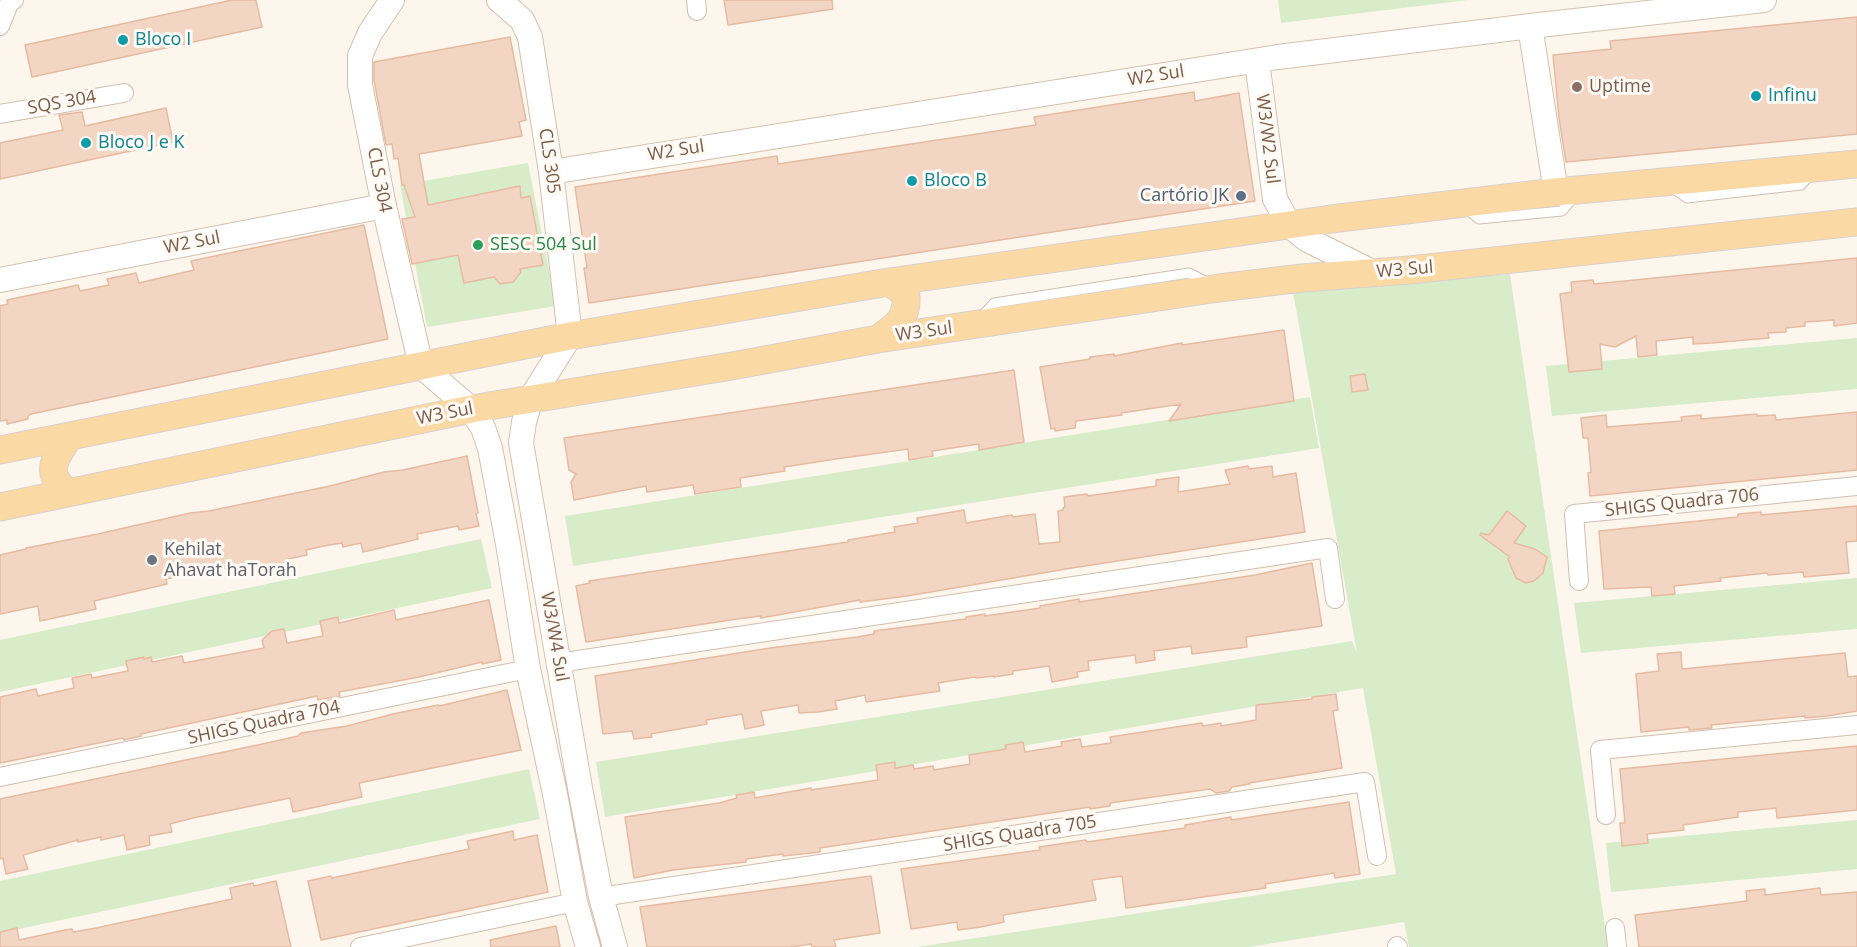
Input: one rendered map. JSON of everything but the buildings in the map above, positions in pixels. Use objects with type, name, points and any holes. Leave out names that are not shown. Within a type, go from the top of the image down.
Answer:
[{"type":"main road","points":[[3,454],[70,436],[570,336],[889,282],[1331,219],[1568,191],[1857,164]]},
{"type":"main road","name":"W3 Sul","points":[[0,507],[471,409],[732,366],[878,339],[1219,288],[1302,278],[1374,273],[1857,222]]},
{"type":"main road","points":[[878,339],[899,323],[905,315],[906,297],[901,290],[889,282]]},
{"type":"main road","points":[[67,493],[54,477],[53,470],[57,456],[70,436]]},
{"type":"street","points":[[0,26],[10,1],[14,0]]},
{"type":"street","name":"CLS 304","points":[[392,0],[370,33],[360,56],[360,85],[384,206],[421,366]]},
{"type":"street","name":"CLS 305","points":[[499,0],[522,20],[530,37],[551,172],[570,336]]},
{"type":"street","name":"W2 Sul","points":[[551,172],[1257,61],[1530,26],[1764,0]]},
{"type":"street","points":[[1530,26],[1568,191]]},
{"type":"street","name":"W3/W2 Sul","points":[[1257,61],[1275,199],[1290,226],[1317,245],[1374,273]]},
{"type":"street","name":"SQS 304","points":[[0,114],[124,93]]},
{"type":"street","name":"W2 Sul","points":[[0,280],[384,206]]},
{"type":"street","name":"W3/W4 Sul","points":[[570,336],[531,398],[521,443],[580,788],[601,897],[615,947]]},
{"type":"street","name":"W3/W4 Sul","points":[[421,366],[471,409],[483,428],[490,448],[528,669],[575,902],[588,947]]},
{"type":"street","name":"SHIGS Quadra 706","points":[[1579,581],[1574,514],[1857,486]]},
{"type":"street","points":[[508,544],[536,541]]},
{"type":"street","points":[[558,663],[1328,548],[1335,599]]},
{"type":"street","name":"SHIGS Quadra 704","points":[[0,777],[528,669]]},
{"type":"street","points":[[1606,815],[1600,750],[1857,725]]},
{"type":"street","name":"SHIGS Quadra 705","points":[[601,897],[1365,782],[1377,856]]},
{"type":"street","points":[[555,795],[580,788]]},
{"type":"street","points":[[360,947],[575,902]]},
{"type":"street","points":[[1615,928],[1617,947]]},
{"type":"green space","points":[[1278,0],[1468,0],[1281,23]]},
{"type":"green space","name":"SESC 504 Sul","points":[[528,163],[556,306],[427,327],[400,185]]},
{"type":"green space","points":[[1510,274],[1608,947],[1409,947],[1404,922],[1249,947],[917,947],[1396,874],[1363,688],[605,817],[596,762],[1352,641],[1357,653],[1293,292]]},
{"type":"green space","points":[[1857,338],[1857,389],[1552,416],[1546,366]]},
{"type":"green space","points":[[1310,397],[1319,448],[573,566],[565,516]]},
{"type":"green space","points":[[481,539],[492,588],[0,692],[0,640]]},
{"type":"green space","points":[[1857,578],[1857,629],[1581,653],[1574,603]]},
{"type":"green space","points":[[529,769],[540,819],[0,933],[0,881]]},
{"type":"green space","points":[[1857,820],[1857,869],[1611,892],[1606,843]]},
{"type":"place","name":"Bloco I","points":[[123,40]]},
{"type":"place","name":"Uptime","points":[[1577,87]]},
{"type":"place","name":"Infinu","points":[[1756,96]]},
{"type":"place","name":"Bloco J e K","points":[[86,143]]},
{"type":"place","name":"Bloco B","points":[[912,181]]},
{"type":"place","name":"Cartório JK","points":[[1241,196]]},
{"type":"place","name":"SESC 504 Sul","points":[[478,245]]},
{"type":"place","name":"Kehilat Ahavat haTorah","points":[[152,560]]}]
